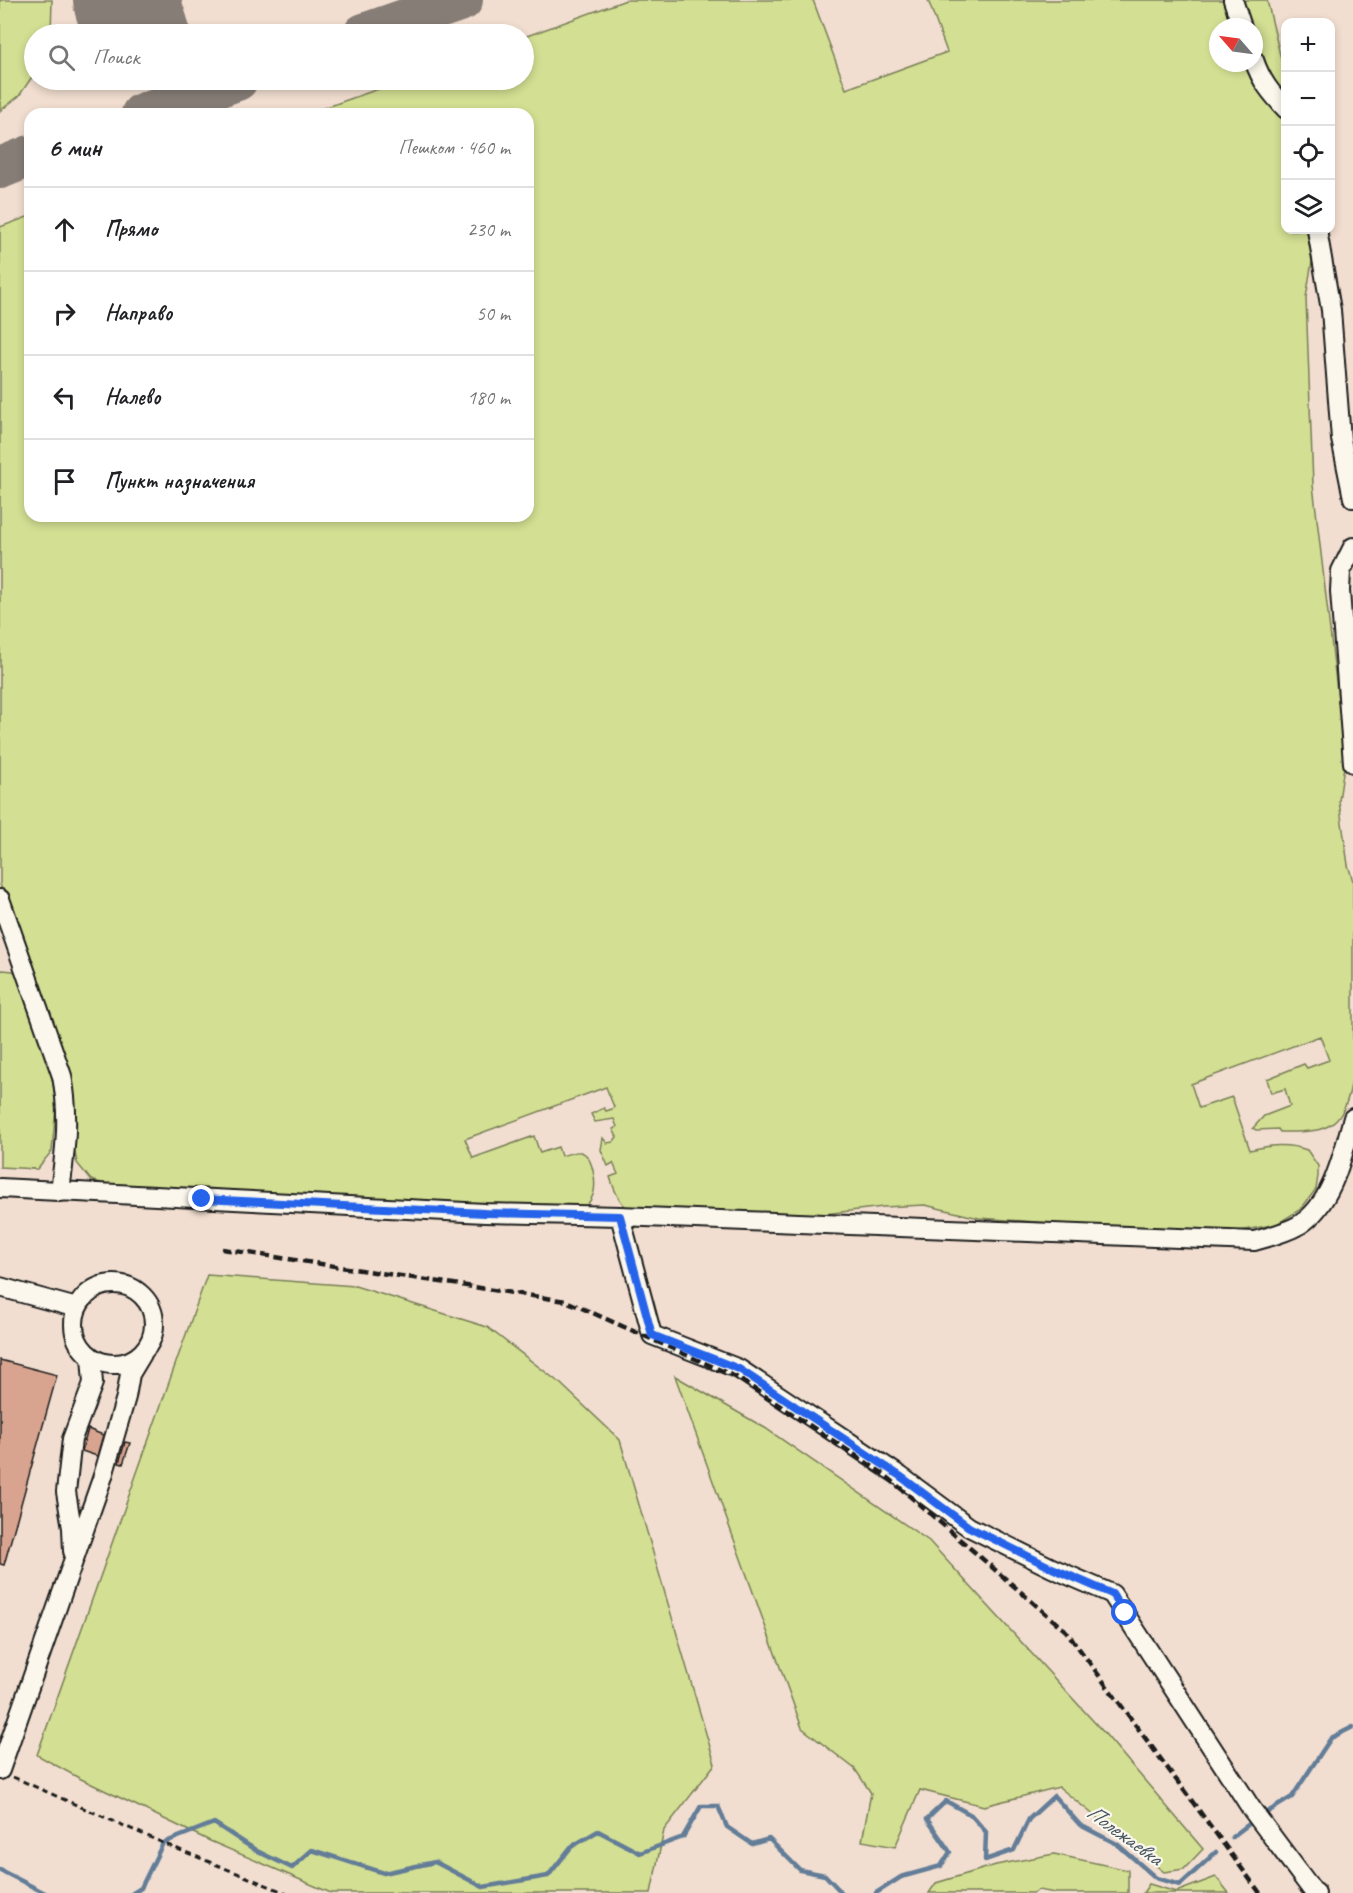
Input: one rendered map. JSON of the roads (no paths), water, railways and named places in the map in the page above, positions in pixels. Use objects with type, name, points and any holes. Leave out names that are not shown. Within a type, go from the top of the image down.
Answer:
[{"type":"street","points":[[1233,0],[1239,18]]},
{"type":"street","points":[[1258,72],[1268,91],[1281,104]]},
{"type":"street","points":[[1318,234],[1331,310],[1341,439],[1353,498]]},
{"type":"street","points":[[1353,547],[1341,571],[1340,591],[1353,763]]},
{"type":"street","points":[[0,899],[62,1076],[67,1102],[68,1129],[60,1192]]},
{"type":"street","points":[[0,1188],[485,1213],[620,1216],[1254,1241],[1300,1224],[1320,1205],[1332,1181],[1353,1118]]},
{"type":"street","points":[[620,1216],[652,1335],[739,1369],[900,1476],[969,1527],[1052,1568],[1112,1594],[1253,1811],[1316,1893]]},
{"type":"street","points":[[5,1773],[113,1442],[130,1374],[150,1342],[154,1329],[154,1316],[149,1305],[131,1288],[119,1284],[94,1289],[77,1308],[74,1322],[75,1335],[81,1348],[91,1357],[103,1363],[117,1364],[130,1361],[142,1354]]},
{"type":"street","points":[[0,1287],[77,1308]]},
{"type":"street","points":[[74,1562],[72,1528],[66,1492],[72,1438],[93,1383],[91,1357]]},
{"type":"waterway","name":"Полежаевка","points":[[1261,1816],[1292,1797],[1331,1738],[1353,1727]]},
{"type":"waterway","name":"Полежаевка","points":[[876,1893],[901,1877],[941,1866],[950,1852],[927,1819],[946,1801],[971,1815],[986,1832],[985,1860],[1014,1850],[1029,1819],[1054,1796],[1080,1825],[1117,1844],[1156,1878],[1180,1885],[1216,1852]]},
{"type":"waterway","name":"Полежаевка","points":[[133,1893],[141,1888],[163,1843],[214,1823],[257,1851],[292,1868],[312,1850],[384,1873],[435,1862],[483,1887],[548,1876],[571,1847],[598,1831],[640,1853],[683,1837],[701,1806],[718,1806],[727,1827],[752,1844],[769,1839],[800,1870],[825,1875],[842,1893]]},
{"type":"waterway","name":"Полежаевка","points":[[1232,1837],[1253,1821]]},
{"type":"waterway","name":"Полежаевка","points":[[0,1870],[45,1893]]},
{"type":"railway","points":[[222,1249],[566,1301],[736,1377],[884,1474],[1066,1631],[1260,1893]]}]
